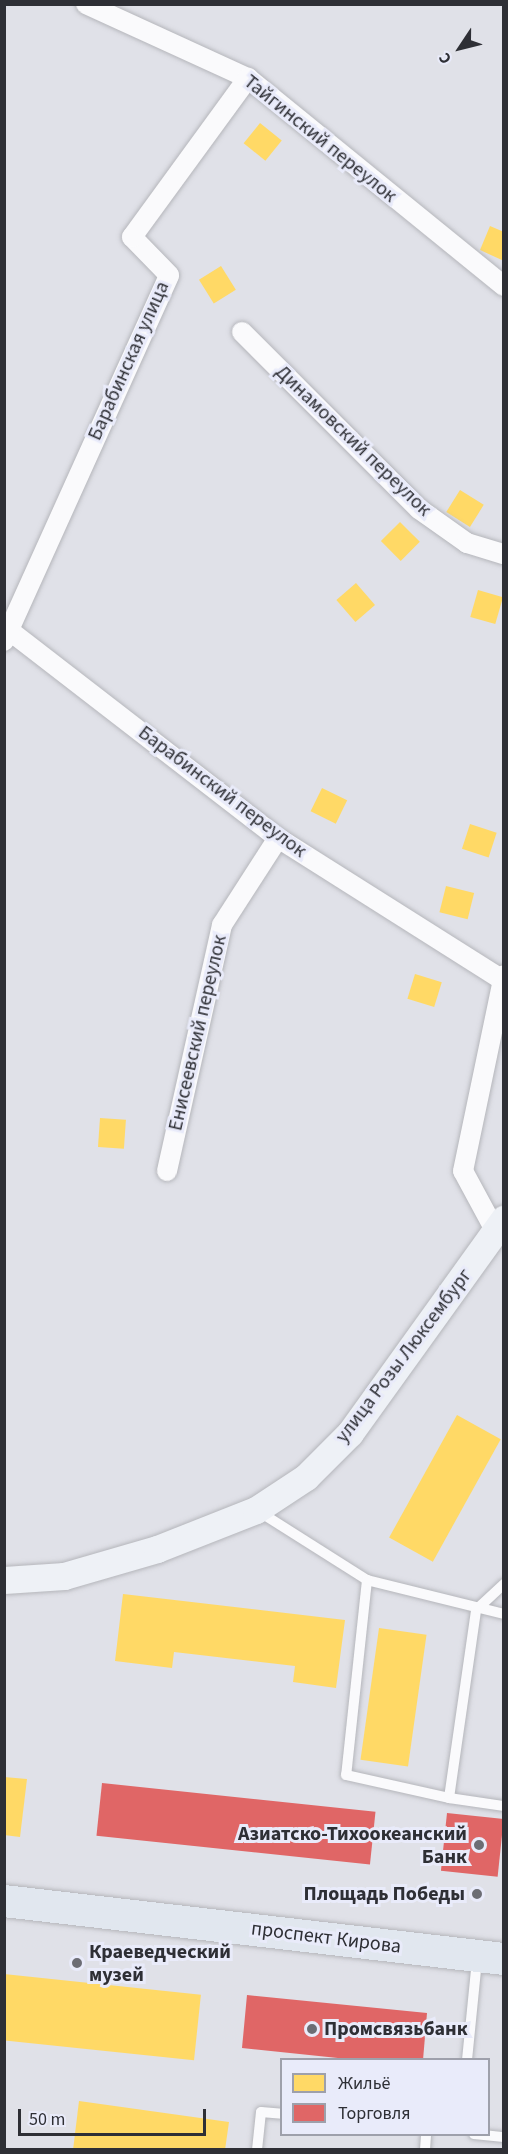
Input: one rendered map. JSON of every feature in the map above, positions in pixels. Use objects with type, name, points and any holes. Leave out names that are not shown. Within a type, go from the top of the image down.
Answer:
[{"type":"main road","name":"проспект Кирова","points":[[4,1900],[490,1957]]},
{"type":"street","name":"Тайгинский переулок","points":[[86,4],[248,78],[504,286]]},
{"type":"street","name":"Барабинская улица","points":[[7,636],[169,275],[132,237],[248,78]]},
{"type":"street","name":"Динамовский переулок","points":[[242,332],[419,509],[467,543],[504,554]]},
{"type":"street","name":"Барабинский переулок","points":[[7,636],[278,838],[503,981]]},
{"type":"street","name":"Енисеевский переулок","points":[[167,1171],[222,925],[278,838]]},
{"type":"street","name":"улица Розы Люксембург","points":[[4,1580],[64,1576],[157,1549],[256,1510],[306,1477],[350,1433],[500,1226],[463,1171],[504,975]]},
{"type":"lane","points":[[256,1510],[367,1580],[476,1610],[504,1614]]},
{"type":"lane","points":[[367,1580],[346,1774],[449,1798],[504,1806]]},
{"type":"lane","points":[[449,1798],[476,1610],[504,1584]]},
{"type":"lane","points":[[467,2058],[490,1957]]},
{"type":"lane","points":[[257,2150],[261,2112],[280,2114]]},
{"type":"building: Жильё","points":[[260,123],[282,141],[265,161],[244,143]]},
{"type":"building: Жильё","points":[[490,226],[504,232],[504,261],[480,250]]},
{"type":"building: Жильё","points":[[221,266],[236,290],[214,304],[199,280]]},
{"type":"building: Жильё","points":[[460,490],[484,505],[470,527],[446,512]]},
{"type":"building: Жильё","points":[[400,522],[420,542],[401,561],[381,541]]},
{"type":"building: Жильё","points":[[356,583],[375,605],[355,622],[336,600]]},
{"type":"building: Жильё","points":[[478,590],[503,597],[495,624],[470,617]]},
{"type":"building: Жильё","points":[[322,788],[347,800],[336,824],[311,811]]},
{"type":"building: Жильё","points":[[470,824],[497,833],[489,857],[462,849]]},
{"type":"building: Жильё","points":[[446,886],[474,893],[468,919],[439,912]]},
{"type":"building: Жильё","points":[[415,974],[442,982],[434,1007],[407,999]]},
{"type":"building: Жильё","points":[[100,1118],[126,1120],[124,1149],[98,1147]]},
{"type":"building: Жильё","points":[[457,1415],[501,1439],[433,1562],[389,1537]]},
{"type":"building: Жильё","points":[[123,1594],[345,1620],[336,1688],[293,1682],[295,1666],[174,1652],[172,1668],[115,1661]]},
{"type":"building: Жильё","points":[[379,1628],[427,1635],[408,1766],[360,1760]]},
{"type":"building: Жильё","points":[[4,1777],[27,1779],[20,1837],[4,1835]]},
{"type":"building: Жильё","points":[[4,1974],[201,1995],[194,2060],[4,2040]]},
{"type":"building: Жильё","points":[[79,2101],[229,2122],[225,2150],[73,2150]]},
{"type":"building: Торговля","points":[[102,1783],[375,1812],[370,1864],[96,1836]]},
{"type":"building: Торговля","points":[[447,1813],[504,1819],[498,1877],[441,1871]]},
{"type":"building: Торговля","points":[[247,1995],[427,2013],[423,2058],[338,2058],[242,2048]]},
{"type":"place","name":"Азиатско-Тихоокеанский Банк","points":[[479,1845]]},
{"type":"place","name":"Площадь Победы","points":[[477,1894]]},
{"type":"place","name":"Краеведческий музей","points":[[77,1963]]},
{"type":"place","name":"Промсвязьбанк","points":[[312,2029]]}]
